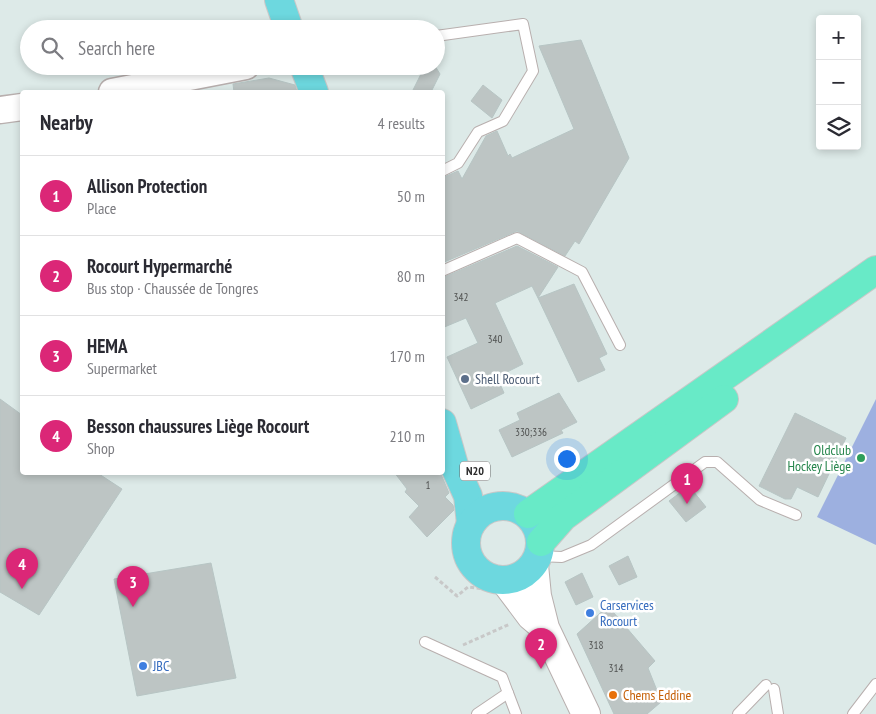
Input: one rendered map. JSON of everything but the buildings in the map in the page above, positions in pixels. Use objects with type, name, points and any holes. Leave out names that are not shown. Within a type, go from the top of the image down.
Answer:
[{"type":"highway","points":[[518,510],[876,270]]},
{"type":"highway","points":[[538,554],[563,517],[876,289]]},
{"type":"main road","points":[[278,0],[285,20]]},
{"type":"main road","points":[[307,75],[313,90]]},
{"type":"main road","name":"N20","points":[[445,429],[486,487],[538,527],[538,554]]},
{"type":"main road","name":"N20","points":[[445,432],[454,465],[468,496],[471,524],[466,541],[468,557],[478,571],[490,578],[495,585]]},
{"type":"main road","points":[[471,524],[485,509],[496,506],[518,510]]},
{"type":"main road","points":[[538,554],[517,577],[495,585],[545,628]]},
{"type":"main road","points":[[538,554],[545,628],[586,714]]},
{"type":"street","points":[[122,90],[199,75]]},
{"type":"street","points":[[0,110],[20,107]]},
{"type":"lane","points":[[445,35],[523,24],[532,71],[503,121],[478,132],[458,163],[445,170]]},
{"type":"lane","points":[[445,270],[517,238],[582,272],[620,345]]},
{"type":"lane","points":[[538,554],[562,557],[590,545],[705,462],[717,462],[760,500],[796,515]]},
{"type":"lane","points":[[425,642],[502,677],[516,714]]},
{"type":"lane","points":[[852,714],[876,684]]},
{"type":"lane","points":[[738,714],[770,687],[778,714]]},
{"type":"lane","points":[[477,714],[508,693]]},
{"type":"path","points":[[435,576],[457,596],[468,587],[495,585]]},
{"type":"path","points":[[458,647],[517,620]]},
{"type":"shaded area","name":"Oldclub Hockey Liège","points":[[876,399],[876,545],[817,517]]},
{"type":"place","name":"Shell Rocourt","points":[[465,379]]},
{"type":"place","name":"Oldclub Hockey Liège","points":[[861,458]]},
{"type":"place","name":"Allison Protection","points":[[687,504]]},
{"type":"place","name":"Besson chaussures Liège Rocourt","points":[[22,589]]},
{"type":"place","name":"HEMA","points":[[133,607]]},
{"type":"place","name":"Carservices Rocourt","points":[[590,613]]},
{"type":"place","name":"JBC","points":[[143,666]]},
{"type":"place","name":"Rocourt Hypermarché","points":[[541,669]]},
{"type":"place","name":"Chems Eddine","points":[[613,695]]}]
